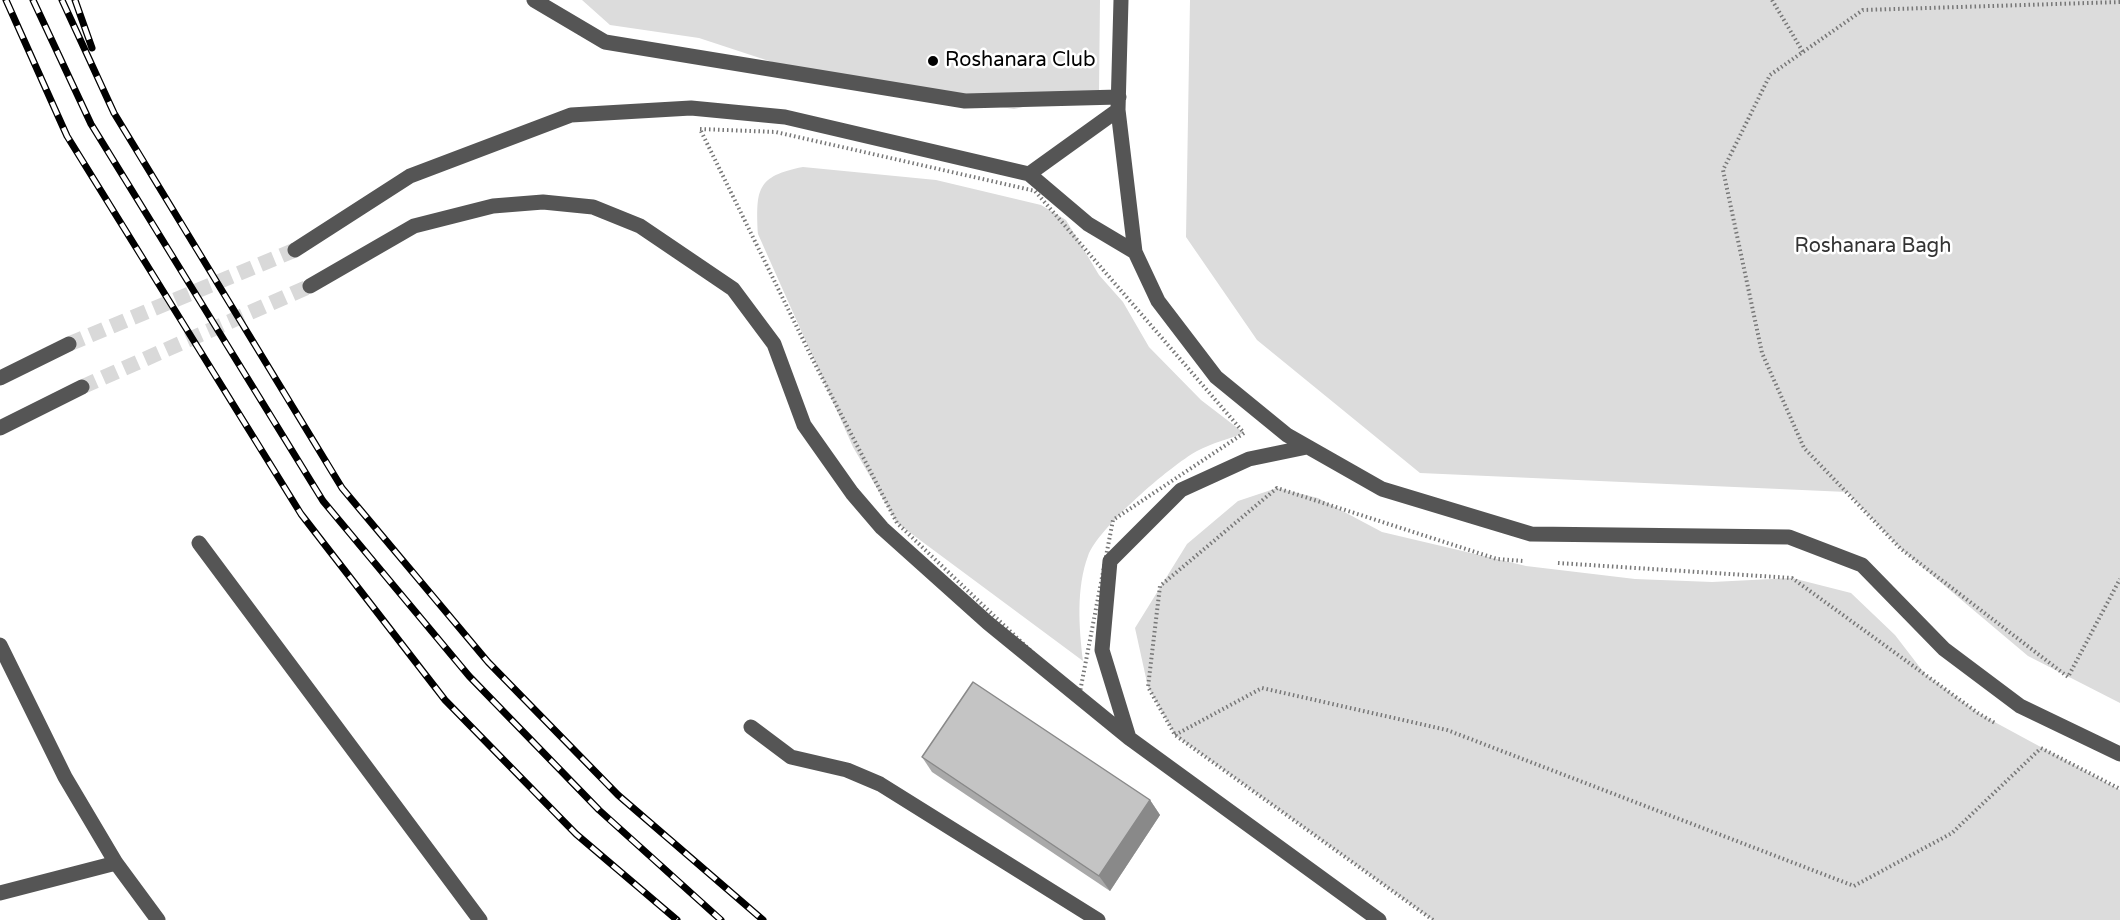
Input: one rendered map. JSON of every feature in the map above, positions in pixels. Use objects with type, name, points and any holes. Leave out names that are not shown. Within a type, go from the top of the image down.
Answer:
[{"type":"street","points":[[534,0],[605,42],[616,44],[964,101],[1119,103]]},
{"type":"street","points":[[1121,0],[1119,103],[1135,252],[1158,301],[1216,377],[1287,435],[1382,489],[1531,534],[1789,537],[1862,565],[1944,649],[2020,706],[2120,754]]},
{"type":"street","points":[[1029,174],[1119,103]]},
{"type":"street","points":[[295,250],[410,176],[571,115],[691,108],[785,117],[1029,174],[1088,224],[1135,252]]},
{"type":"street","points":[[309,286],[414,226],[493,206],[543,202],[593,207],[640,226],[733,289],[774,344],[804,425],[852,493],[882,528],[988,623],[1129,738],[1379,920]]},
{"type":"street","points":[[0,378],[69,344]]},
{"type":"street","points":[[0,428],[82,387]]},
{"type":"street","points":[[1129,738],[1102,650],[1110,561],[1181,490],[1249,459],[1307,447]]},
{"type":"street","points":[[199,543],[480,920]]},
{"type":"street","points":[[0,645],[65,777],[116,863],[158,920]]},
{"type":"street","points":[[751,727],[791,758],[847,771],[880,784],[1098,920]]},
{"type":"street","points":[[0,893],[116,863]]},
{"type":"path","points":[[1772,0],[1803,52]]},
{"type":"path","points":[[2120,2],[1863,10],[1770,75],[1723,170],[1762,353],[1804,448],[1901,549],[2068,677],[2120,579]]},
{"type":"path","points":[[700,129],[776,132],[1035,191],[1245,433],[1113,520],[1079,697],[897,522],[813,360],[700,129]]},
{"type":"path","points":[[1433,920],[1175,735],[1148,687],[1160,586],[1277,488],[1497,559],[1533,561]]},
{"type":"path","points":[[1556,563],[1792,578],[1977,713],[1998,724]]},
{"type":"path","points":[[1175,735],[1262,688],[1285,693],[1447,730],[1854,886],[1952,833],[2040,748],[2120,789]]},
{"type":"green space","name":"Roshanara Club","points":[[582,0],[1100,0],[1099,91],[1014,109],[836,83],[699,38],[610,25]]},
{"type":"green space","name":"Roshanara Bagh","points":[[1190,0],[2120,0],[2120,703],[2028,656],[1901,549],[1847,492],[1420,473],[1257,340],[1186,237]]},
{"type":"green space","points":[[803,167],[936,180],[1041,205],[1066,220],[1099,275],[1123,302],[1149,347],[1201,400],[1244,433],[1197,451],[1170,470],[1136,498],[1095,544],[1084,568],[1080,595],[1083,661],[897,523],[853,447],[758,234],[758,206],[762,187],[776,175]]},
{"type":"green space","points":[[1277,488],[1318,498],[1382,532],[1526,566],[1635,579],[1712,582],[1792,578],[1851,593],[1895,635],[1925,674],[1978,713],[2120,790],[2120,920],[1433,920],[1175,735],[1148,687],[1135,628],[1187,544],[1238,501]]},
{"type":"building","points":[[973,682],[1150,800],[1099,876],[922,757]]},
{"type":"tunnel","points":[[69,344],[295,250]]},
{"type":"tunnel","points":[[82,387],[310,286]]},
{"type":"railway","points":[[6,0],[67,136],[301,514],[445,700],[576,834],[677,920]]},
{"type":"railway","points":[[33,0],[91,124],[323,501],[469,676],[599,810],[721,920]]},
{"type":"railway","points":[[62,0],[114,113],[342,488],[488,662],[618,795],[763,920]]},
{"type":"railway","points":[[75,0],[92,48]]},
{"type":"place","name":"Roshanara Club","points":[[933,61]]}]
